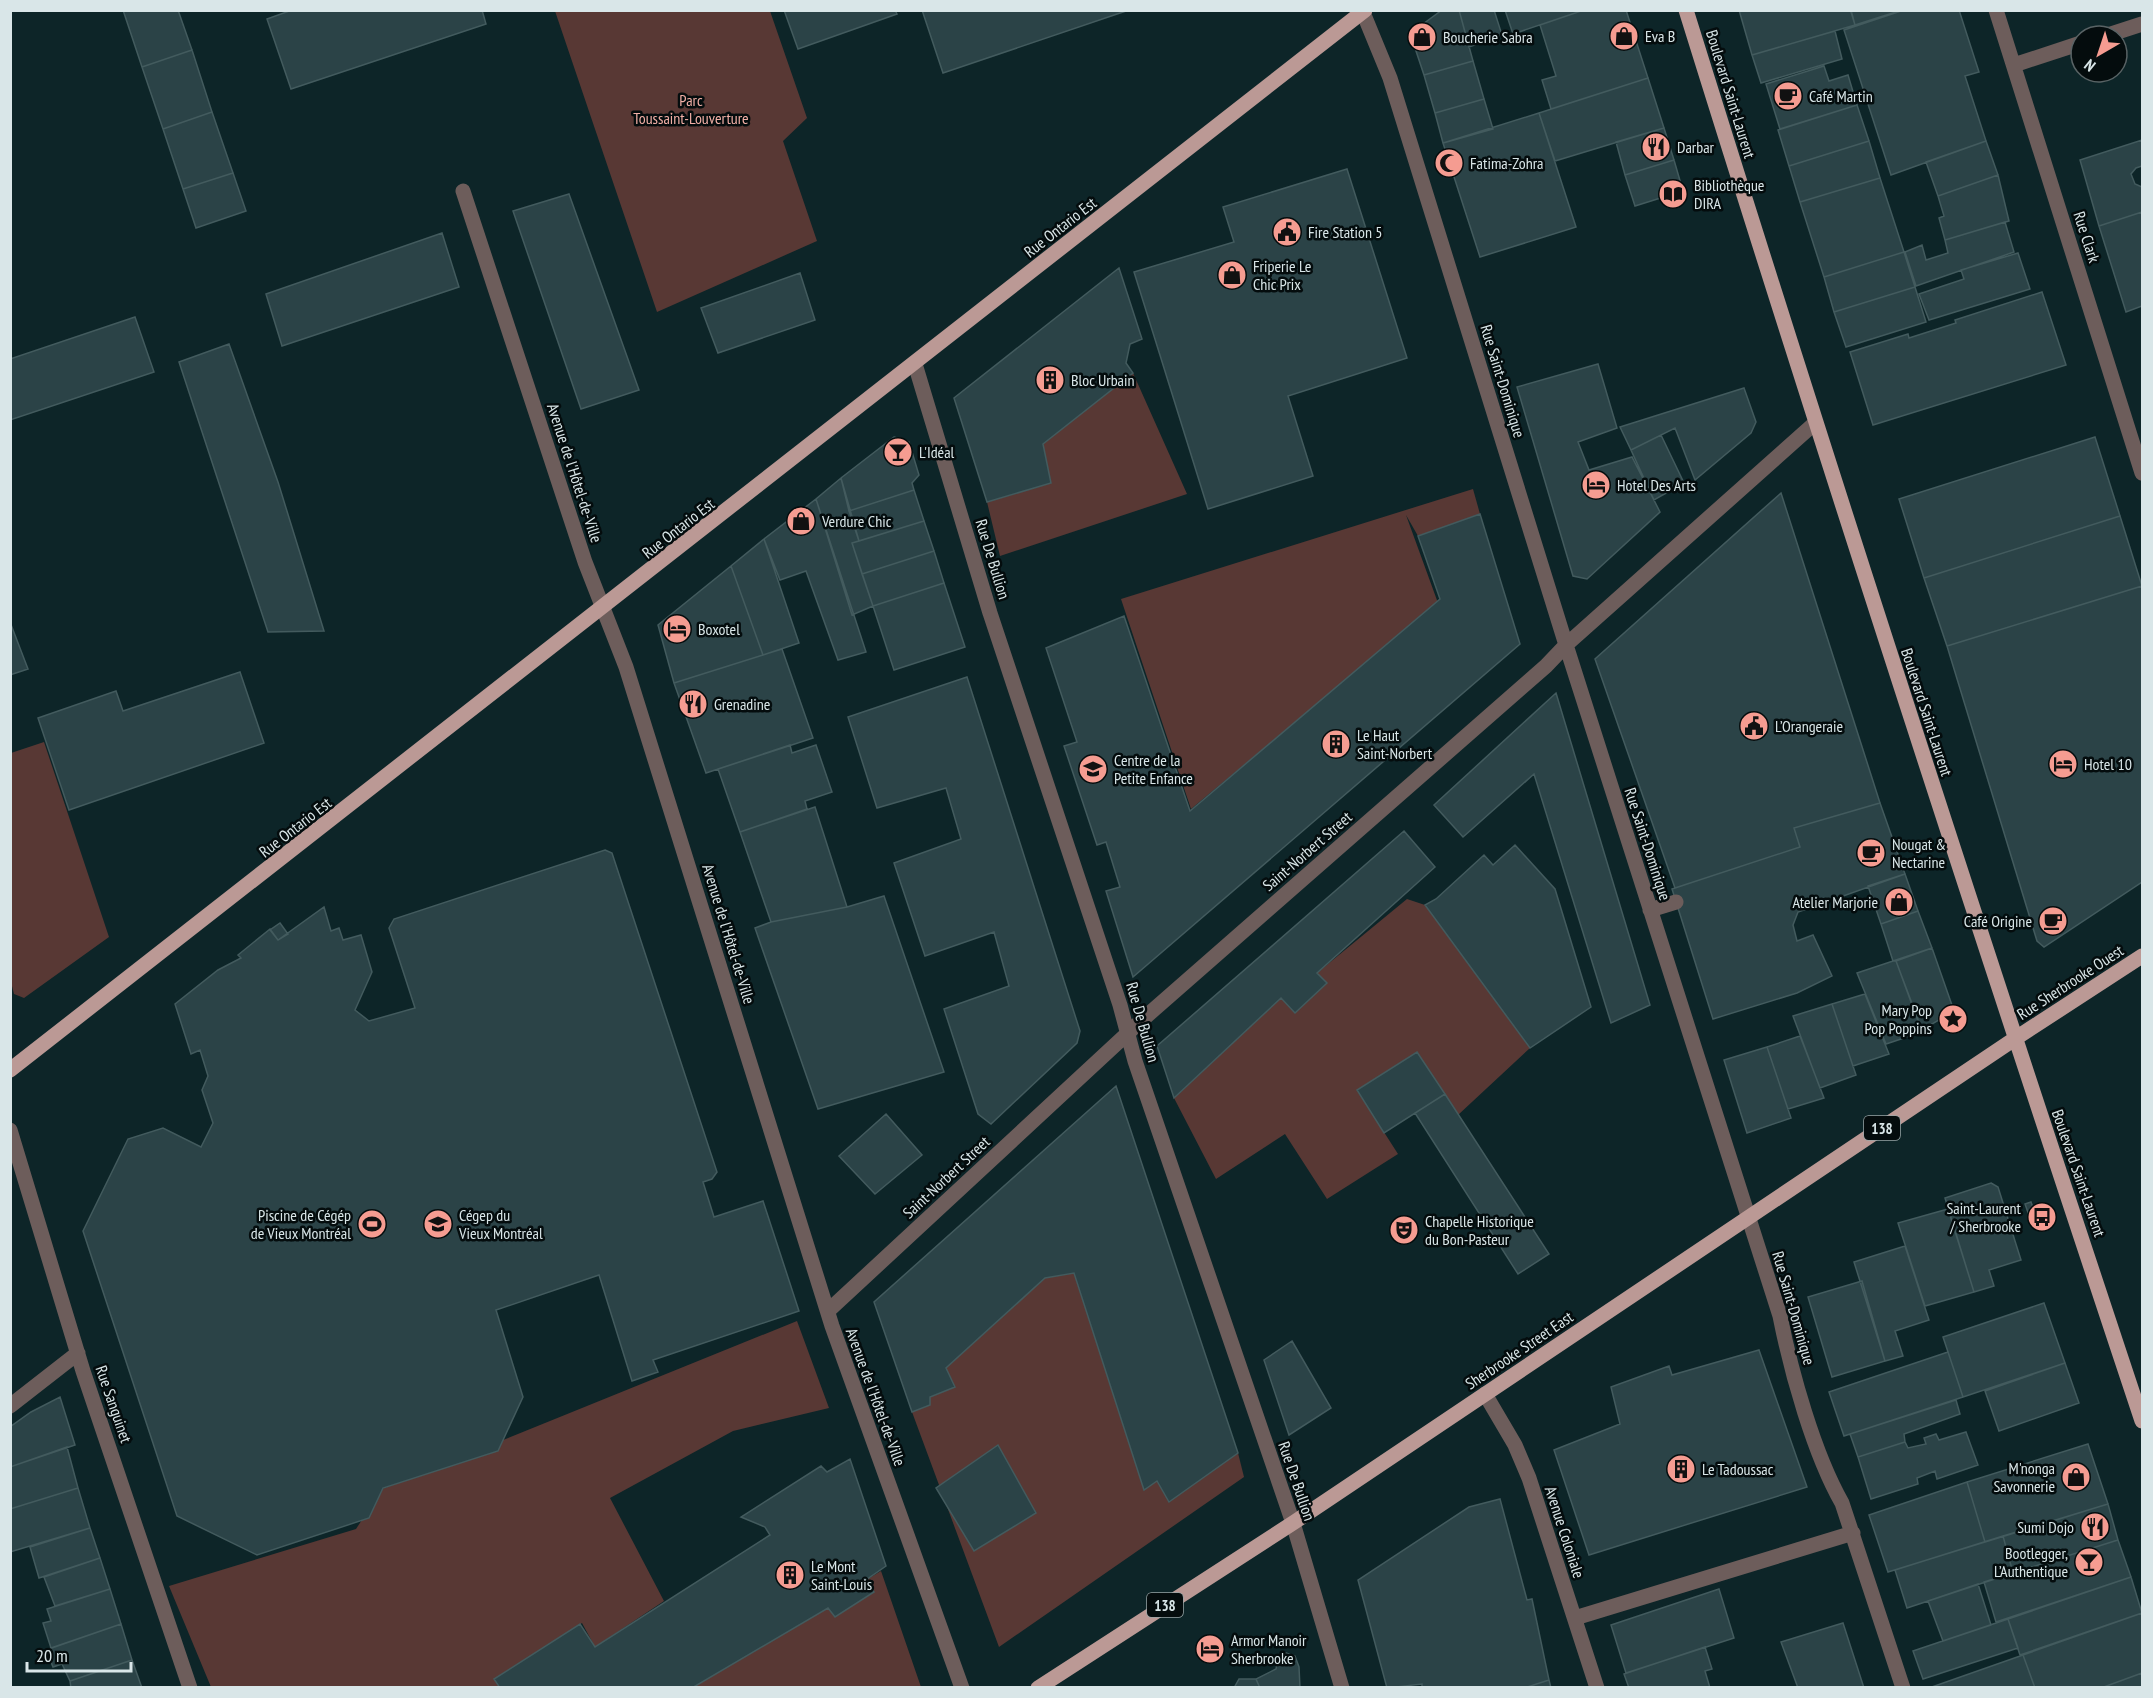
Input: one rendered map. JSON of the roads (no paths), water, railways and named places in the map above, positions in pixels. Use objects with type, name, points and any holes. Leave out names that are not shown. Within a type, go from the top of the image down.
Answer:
[{"type":"main road","name":"Boulevard Saint-Laurent","points":[[1686,10],[1815,423],[2142,1421]]},
{"type":"main road","name":"Rue Ontario Est","points":[[10,1071],[603,609],[1363,11]]},
{"type":"main road","name":"Rue Sherbrooke Ouest","points":[[2016,1038],[2142,956]]},
{"type":"main road","name":"Sherbrooke Street East","points":[[1038,1688],[1293,1523],[2016,1038]]},
{"type":"street","name":"Rue Clark","points":[[1996,10],[2142,473]]},
{"type":"street","name":"Rue Saint-Dominique","points":[[1363,11],[1390,78],[1566,645],[1780,1316],[1788,1357],[1830,1482],[1842,1503],[1853,1533],[1903,1688]]},
{"type":"street","points":[[2014,65],[2069,47]]},
{"type":"street","name":"Avenue de l'Hôtel-de-Ville","points":[[463,191],[585,562],[630,678],[828,1311],[962,1688]]},
{"type":"street","name":"Rue De Bullion","points":[[915,364],[990,614],[1127,1035],[1293,1523],[1342,1688]]},
{"type":"street","name":"Saint-Norbert Street","points":[[828,1311],[1127,1035],[1546,666],[1566,645],[1815,423]]},
{"type":"street","points":[[1650,910],[1676,902]]},
{"type":"street","name":"Rue Sanguinet","points":[[10,1130],[78,1353],[190,1688]]},
{"type":"street","points":[[10,1406],[78,1353]]},
{"type":"street","name":"Avenue Coloniale","points":[[1485,1394],[1515,1445],[1529,1478],[1598,1688]]},
{"type":"street","points":[[1575,1618],[1853,1533]]},
{"type":"place","name":"Eva B","points":[[1624,36]]},
{"type":"place","name":"Boucherie Sabra","points":[[1422,37]]},
{"type":"place","name":"Café Martin","points":[[1788,96]]},
{"type":"place","name":"Darbar","points":[[1656,147]]},
{"type":"place","name":"Fatima-Zohra","points":[[1449,163]]},
{"type":"place","name":"Bibliothèque DIRA","points":[[1673,194]]},
{"type":"place","name":"Fire Station 5","points":[[1287,232]]},
{"type":"place","name":"Friperie Le Chic Prix","points":[[1232,275]]},
{"type":"place","name":"Bloc Urbain","points":[[1050,380]]},
{"type":"place","name":"L'Idéal","points":[[898,452]]},
{"type":"place","name":"Hotel Des Arts","points":[[1596,485]]},
{"type":"place","name":"Verdure Chic","points":[[801,521]]},
{"type":"place","name":"Boxotel","points":[[677,629]]},
{"type":"place","name":"Grenadine","points":[[693,704]]},
{"type":"place","name":"L’Orangeraie","points":[[1754,726]]},
{"type":"place","name":"Le Haut Saint-Norbert","points":[[1336,744]]},
{"type":"place","name":"Hotel 10","points":[[2063,764]]},
{"type":"place","name":"Centre de la Petite Enfance","points":[[1093,769]]},
{"type":"place","name":"Nougat & Nectarine","points":[[1871,853]]},
{"type":"place","name":"Atelier Marjorie","points":[[1899,902]]},
{"type":"place","name":"Café Origine","points":[[2053,921]]},
{"type":"place","name":"Mary Pop Pop Poppins","points":[[1953,1019]]},
{"type":"place","name":"Saint-Laurent / Sherbrooke","points":[[2042,1217]]},
{"type":"place","name":"Piscine de Cégép de Vieux Montréal","points":[[372,1224]]},
{"type":"place","name":"Cégep du Vieux Montréal","points":[[438,1224]]},
{"type":"place","name":"Chapelle Historique du Bon-Pasteur","points":[[1404,1230]]},
{"type":"place","name":"Le Tadoussac","points":[[1681,1469]]},
{"type":"place","name":"M'nonga Savonnerie","points":[[2076,1477]]},
{"type":"place","name":"Sumi Dojo","points":[[2095,1527]]},
{"type":"place","name":"Bootlegger, L’Authentique","points":[[2089,1562]]},
{"type":"place","name":"Le Mont Saint-Louis","points":[[790,1575]]},
{"type":"place","name":"Armor Manoir Sherbrooke","points":[[1210,1649]]},
{"type":"park label","name":"Parc Toussaint-Louverture","points":[[691,109]]}]
